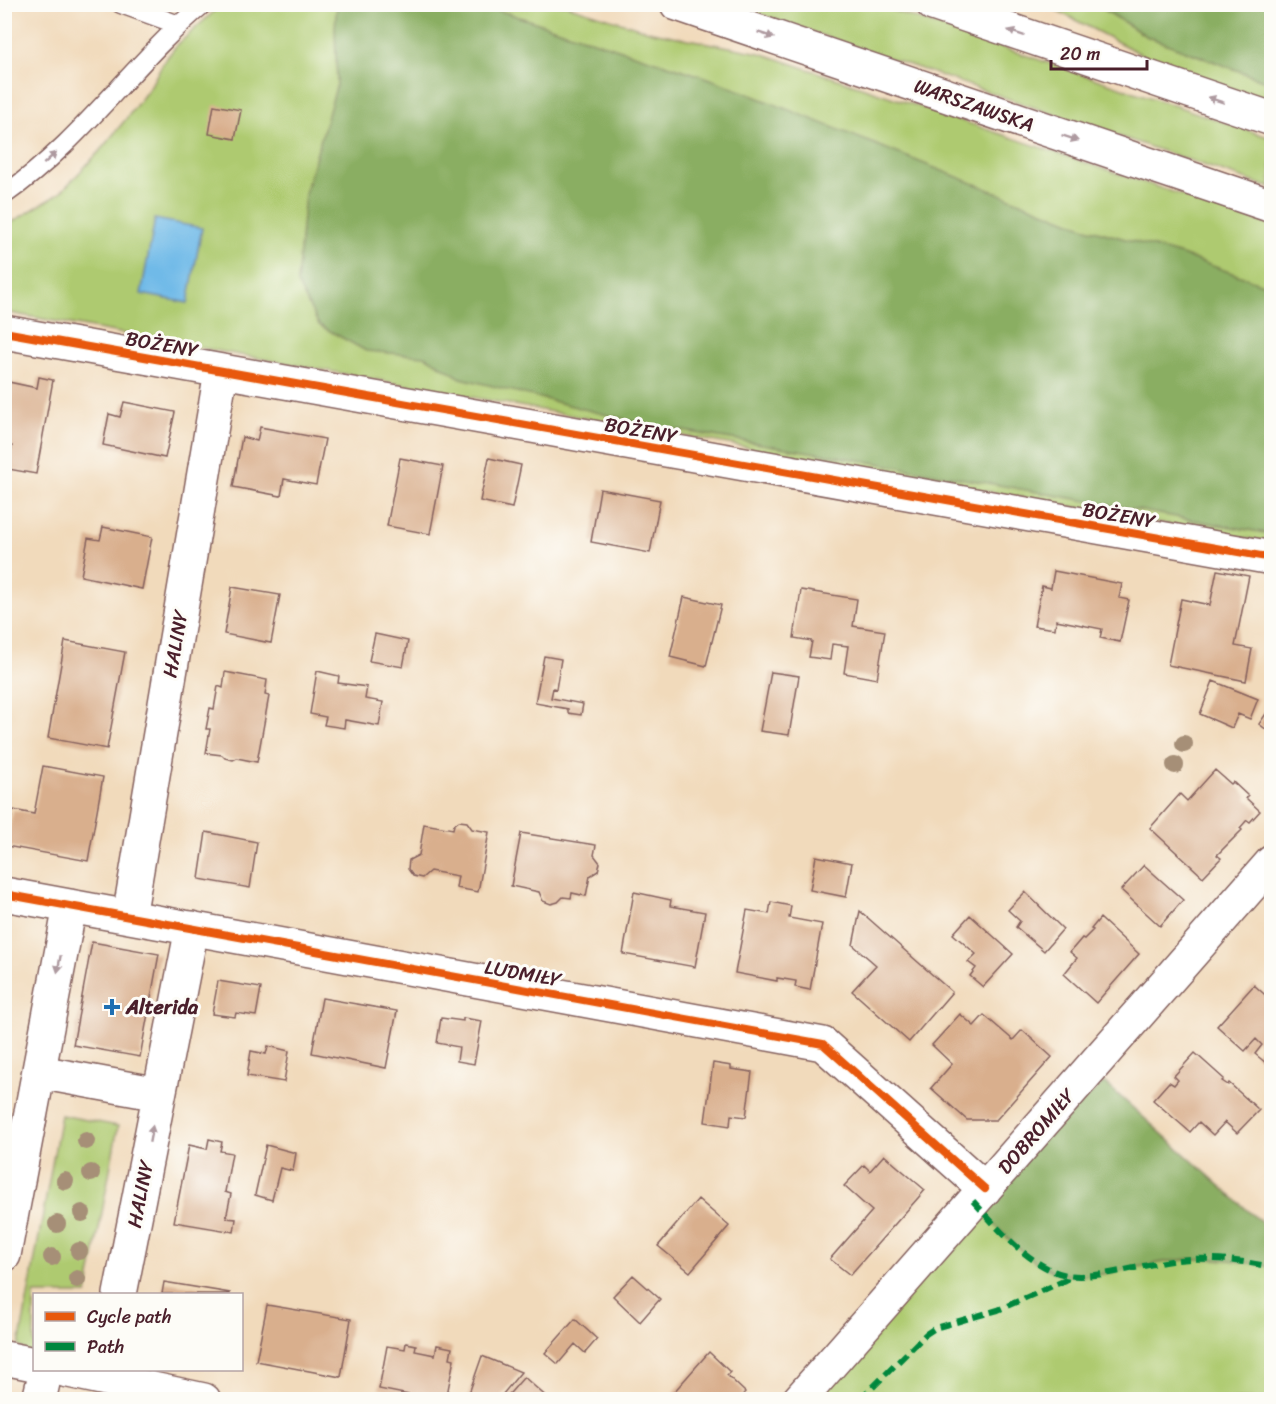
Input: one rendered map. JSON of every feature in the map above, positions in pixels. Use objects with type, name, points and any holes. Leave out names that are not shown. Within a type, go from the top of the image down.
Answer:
[{"type":"street","name":"WARSZAWSKA","points":[[677,4],[712,10],[1272,206]]},
{"type":"street","points":[[933,4],[1272,119]]},
{"type":"street","name":"BOŻENY","points":[[4,332],[1272,558]]},
{"type":"street","name":"HALINY","points":[[129,917],[221,372]]},
{"type":"street","name":"DOBROMIŁY","points":[[800,1400],[1272,862]]},
{"type":"street","name":"LUDMIŁY","points":[[4,894],[823,1044],[985,1189]]},
{"type":"street","points":[[4,1255],[70,906]]},
{"type":"street","name":"HALINY","points":[[120,1293],[192,928]]},
{"type":"street","points":[[39,1072],[159,1094]]},
{"type":"street","points":[[4,1358],[33,1364]]},
{"type":"street","points":[[39,1400],[46,1371]]},
{"type":"street","points":[[74,1371],[105,1374],[204,1400]]},
{"type":"lane","points":[[121,4],[179,25]]},
{"type":"lane","points":[[4,195],[54,155],[179,25],[203,4]]},
{"type":"green space","points":[[747,4],[877,5],[1271,138],[1271,188],[745,9]]},
{"type":"green space","points":[[221,5],[566,5],[652,32],[760,53],[1271,225],[1271,543],[5,312],[4,227],[60,193],[126,119],[176,46]]},
{"type":"green space","points":[[337,5],[482,5],[711,79],[1083,227],[1182,255],[1271,287],[1271,534],[859,460],[647,425],[461,378],[425,356],[366,351],[319,325],[297,283],[305,194],[337,84],[335,28]]},
{"type":"green space","points":[[1041,5],[1097,5],[1146,36],[1271,83],[1271,102],[1164,66],[1054,9]]},
{"type":"green space","points":[[1097,5],[1271,5],[1271,83],[1146,36]]},
{"type":"green space","points":[[1104,1082],[1263,1224],[1271,1225],[1271,1267],[1234,1261],[1197,1259],[1171,1261],[1095,1275],[1065,1275],[1041,1265],[1000,1231],[973,1201]]},
{"type":"green space","points":[[61,1115],[118,1126],[87,1293],[33,1293],[33,1355],[19,1346]]},
{"type":"green space","points":[[973,1201],[1011,1242],[1034,1261],[1054,1272],[1094,1274],[1172,1261],[1213,1258],[1240,1260],[1271,1267],[1271,1399],[801,1400]]},
{"type":"water","points":[[155,219],[202,228],[188,303],[141,294]]},
{"type":"building","points":[[214,105],[241,110],[235,139],[209,134]]},
{"type":"building","points":[[39,377],[53,380],[36,474],[8,469],[12,446],[4,444],[4,381],[37,388]]},
{"type":"building","points":[[124,402],[175,412],[165,458],[103,445],[109,414],[120,417]]},
{"type":"building","points":[[260,427],[325,439],[316,485],[284,479],[281,496],[233,487],[242,437],[257,441]]},
{"type":"building","points":[[400,458],[443,466],[430,534],[387,526]]},
{"type":"building","points":[[489,458],[521,465],[512,508],[480,501]]},
{"type":"building","points":[[600,489],[660,500],[650,553],[591,542]]},
{"type":"building","points":[[103,527],[152,537],[142,589],[81,576],[88,538],[100,540]]},
{"type":"building","points":[[1217,570],[1249,576],[1235,646],[1252,649],[1246,681],[1168,665],[1181,599],[1210,605]]},
{"type":"building","points":[[1054,571],[1122,584],[1119,598],[1129,600],[1120,642],[1100,638],[1102,629],[1056,620],[1055,629],[1034,626],[1042,586],[1051,588]]},
{"type":"building","points":[[232,587],[280,595],[271,643],[224,634]]},
{"type":"building","points":[[801,590],[857,599],[853,626],[885,631],[877,679],[844,673],[848,646],[832,644],[830,660],[809,657],[812,641],[794,638]]},
{"type":"building","points":[[684,597],[721,605],[706,666],[670,657]]},
{"type":"building","points":[[375,634],[408,641],[403,667],[369,661]]},
{"type":"building","points":[[65,641],[125,652],[107,749],[48,738]]},
{"type":"building","points":[[544,656],[561,659],[556,689],[553,688],[551,698],[583,704],[581,715],[568,713],[568,709],[535,703]]},
{"type":"building","points":[[317,671],[339,676],[338,683],[367,687],[365,699],[383,702],[379,726],[345,720],[344,728],[324,725],[326,717],[310,714]]},
{"type":"building","points":[[225,672],[267,680],[265,695],[269,696],[257,762],[237,758],[233,760],[222,755],[206,753],[210,729],[206,729],[210,708],[214,709],[218,686],[223,688]]},
{"type":"building","points":[[771,672],[799,676],[789,735],[760,731]]},
{"type":"building","points":[[1213,681],[1258,699],[1250,719],[1238,714],[1232,728],[1200,714]]},
{"type":"building","points":[[1272,705],[1272,724],[1267,730],[1259,724]]},
{"type":"building","points":[[43,766],[103,777],[88,861],[6,846],[13,810],[34,814]]},
{"type":"building","points":[[1215,770],[1231,784],[1233,782],[1260,811],[1250,822],[1247,820],[1240,828],[1242,830],[1217,855],[1221,858],[1203,877],[1150,828],[1180,794],[1187,801]]},
{"type":"building","points":[[459,821],[467,822],[472,829],[489,832],[478,892],[456,888],[458,876],[430,871],[422,878],[413,876],[408,869],[409,860],[419,855],[424,824],[453,829]]},
{"type":"building","points":[[206,832],[257,842],[250,888],[199,879]]},
{"type":"building","points":[[521,833],[596,845],[594,855],[600,863],[598,871],[590,876],[586,896],[572,893],[571,898],[563,897],[551,904],[543,901],[539,892],[511,886]]},
{"type":"building","points":[[816,856],[852,863],[846,897],[810,890]]},
{"type":"building","points":[[1144,865],[1183,900],[1160,926],[1121,890]]},
{"type":"building","points":[[634,892],[671,900],[670,906],[705,912],[695,967],[623,954]]},
{"type":"building","points":[[1025,892],[1063,929],[1044,951],[1016,927],[1020,921],[1008,910]]},
{"type":"building","points":[[771,902],[791,906],[789,918],[822,924],[810,990],[795,987],[796,981],[777,978],[777,981],[735,973],[747,910],[769,914]]},
{"type":"building","points":[[860,911],[952,992],[909,1042],[852,991],[876,965],[853,945]]},
{"type":"building","points":[[970,915],[1013,954],[983,987],[970,976],[976,968],[968,962],[976,954],[953,934]]},
{"type":"building","points":[[1100,918],[1139,954],[1096,1003],[1064,974],[1077,958],[1070,952],[1082,938],[1084,939],[1093,930],[1091,929]]},
{"type":"building","points":[[92,942],[159,954],[140,1057],[73,1045]]},
{"type":"building","points":[[218,981],[261,988],[256,1016],[236,1013],[235,1017],[212,1014]]},
{"type":"building","points":[[1254,985],[1272,1001],[1272,1068],[1255,1054],[1262,1045],[1256,1039],[1245,1051],[1217,1026]]},
{"type":"building","points":[[322,998],[397,1011],[386,1068],[312,1053]]},
{"type":"building","points":[[960,1014],[974,1026],[984,1015],[1013,1040],[1022,1030],[1052,1057],[996,1120],[967,1120],[931,1088],[952,1064],[932,1045]]},
{"type":"building","points":[[441,1018],[482,1021],[474,1064],[457,1061],[459,1047],[437,1043]]},
{"type":"building","points":[[268,1046],[289,1051],[284,1082],[247,1076],[251,1051],[266,1054]]},
{"type":"building","points":[[1195,1053],[1224,1079],[1222,1081],[1228,1085],[1229,1083],[1259,1110],[1237,1133],[1225,1122],[1213,1135],[1199,1122],[1190,1132],[1153,1100],[1169,1082],[1174,1085],[1178,1080],[1174,1076]]},
{"type":"building","points":[[713,1063],[752,1072],[746,1117],[731,1115],[730,1126],[705,1122]]},
{"type":"building","points":[[209,1139],[222,1142],[220,1151],[232,1153],[225,1192],[231,1194],[226,1218],[236,1219],[234,1232],[174,1222],[189,1145],[207,1149]]},
{"type":"building","points":[[266,1145],[296,1153],[293,1171],[280,1168],[272,1200],[255,1195]]},
{"type":"building","points":[[884,1155],[925,1190],[850,1275],[830,1259],[872,1211],[844,1186],[864,1165],[870,1171]]},
{"type":"building","points":[[698,1199],[729,1226],[690,1272],[658,1246]]},
{"type":"building","points":[[633,1275],[660,1299],[640,1322],[613,1296]]},
{"type":"building","points":[[164,1282],[230,1293],[162,1293]]},
{"type":"building","points":[[267,1305],[351,1319],[341,1377],[256,1361]]},
{"type":"building","points":[[575,1319],[597,1339],[585,1353],[575,1344],[558,1364],[545,1353]]},
{"type":"building","points":[[406,1343],[416,1345],[415,1351],[435,1355],[437,1345],[452,1348],[450,1358],[454,1359],[446,1400],[434,1400],[379,1389],[387,1346],[405,1349]]},
{"type":"building","points":[[709,1352],[730,1372],[727,1375],[745,1392],[738,1400],[680,1400],[673,1393]]},
{"type":"building","points":[[482,1356],[521,1372],[498,1400],[467,1399]]},
{"type":"building","points":[[524,1377],[550,1400],[504,1400]]},
{"type":"marked path","points":[[973,1201],[1020,1249],[1041,1265],[1065,1275],[1095,1275],[1171,1261],[1197,1259],[1234,1261],[1272,1267]]},
{"type":"marked path","points":[[860,1400],[926,1334],[935,1328],[998,1310],[1066,1280],[1067,1275]]},
{"type":"cycle path","points":[[4,332],[1272,558]]},
{"type":"cycle path","points":[[4,894],[823,1044],[985,1189]]},
{"type":"place","name":"Alterida","points":[[112,1007]]}]
